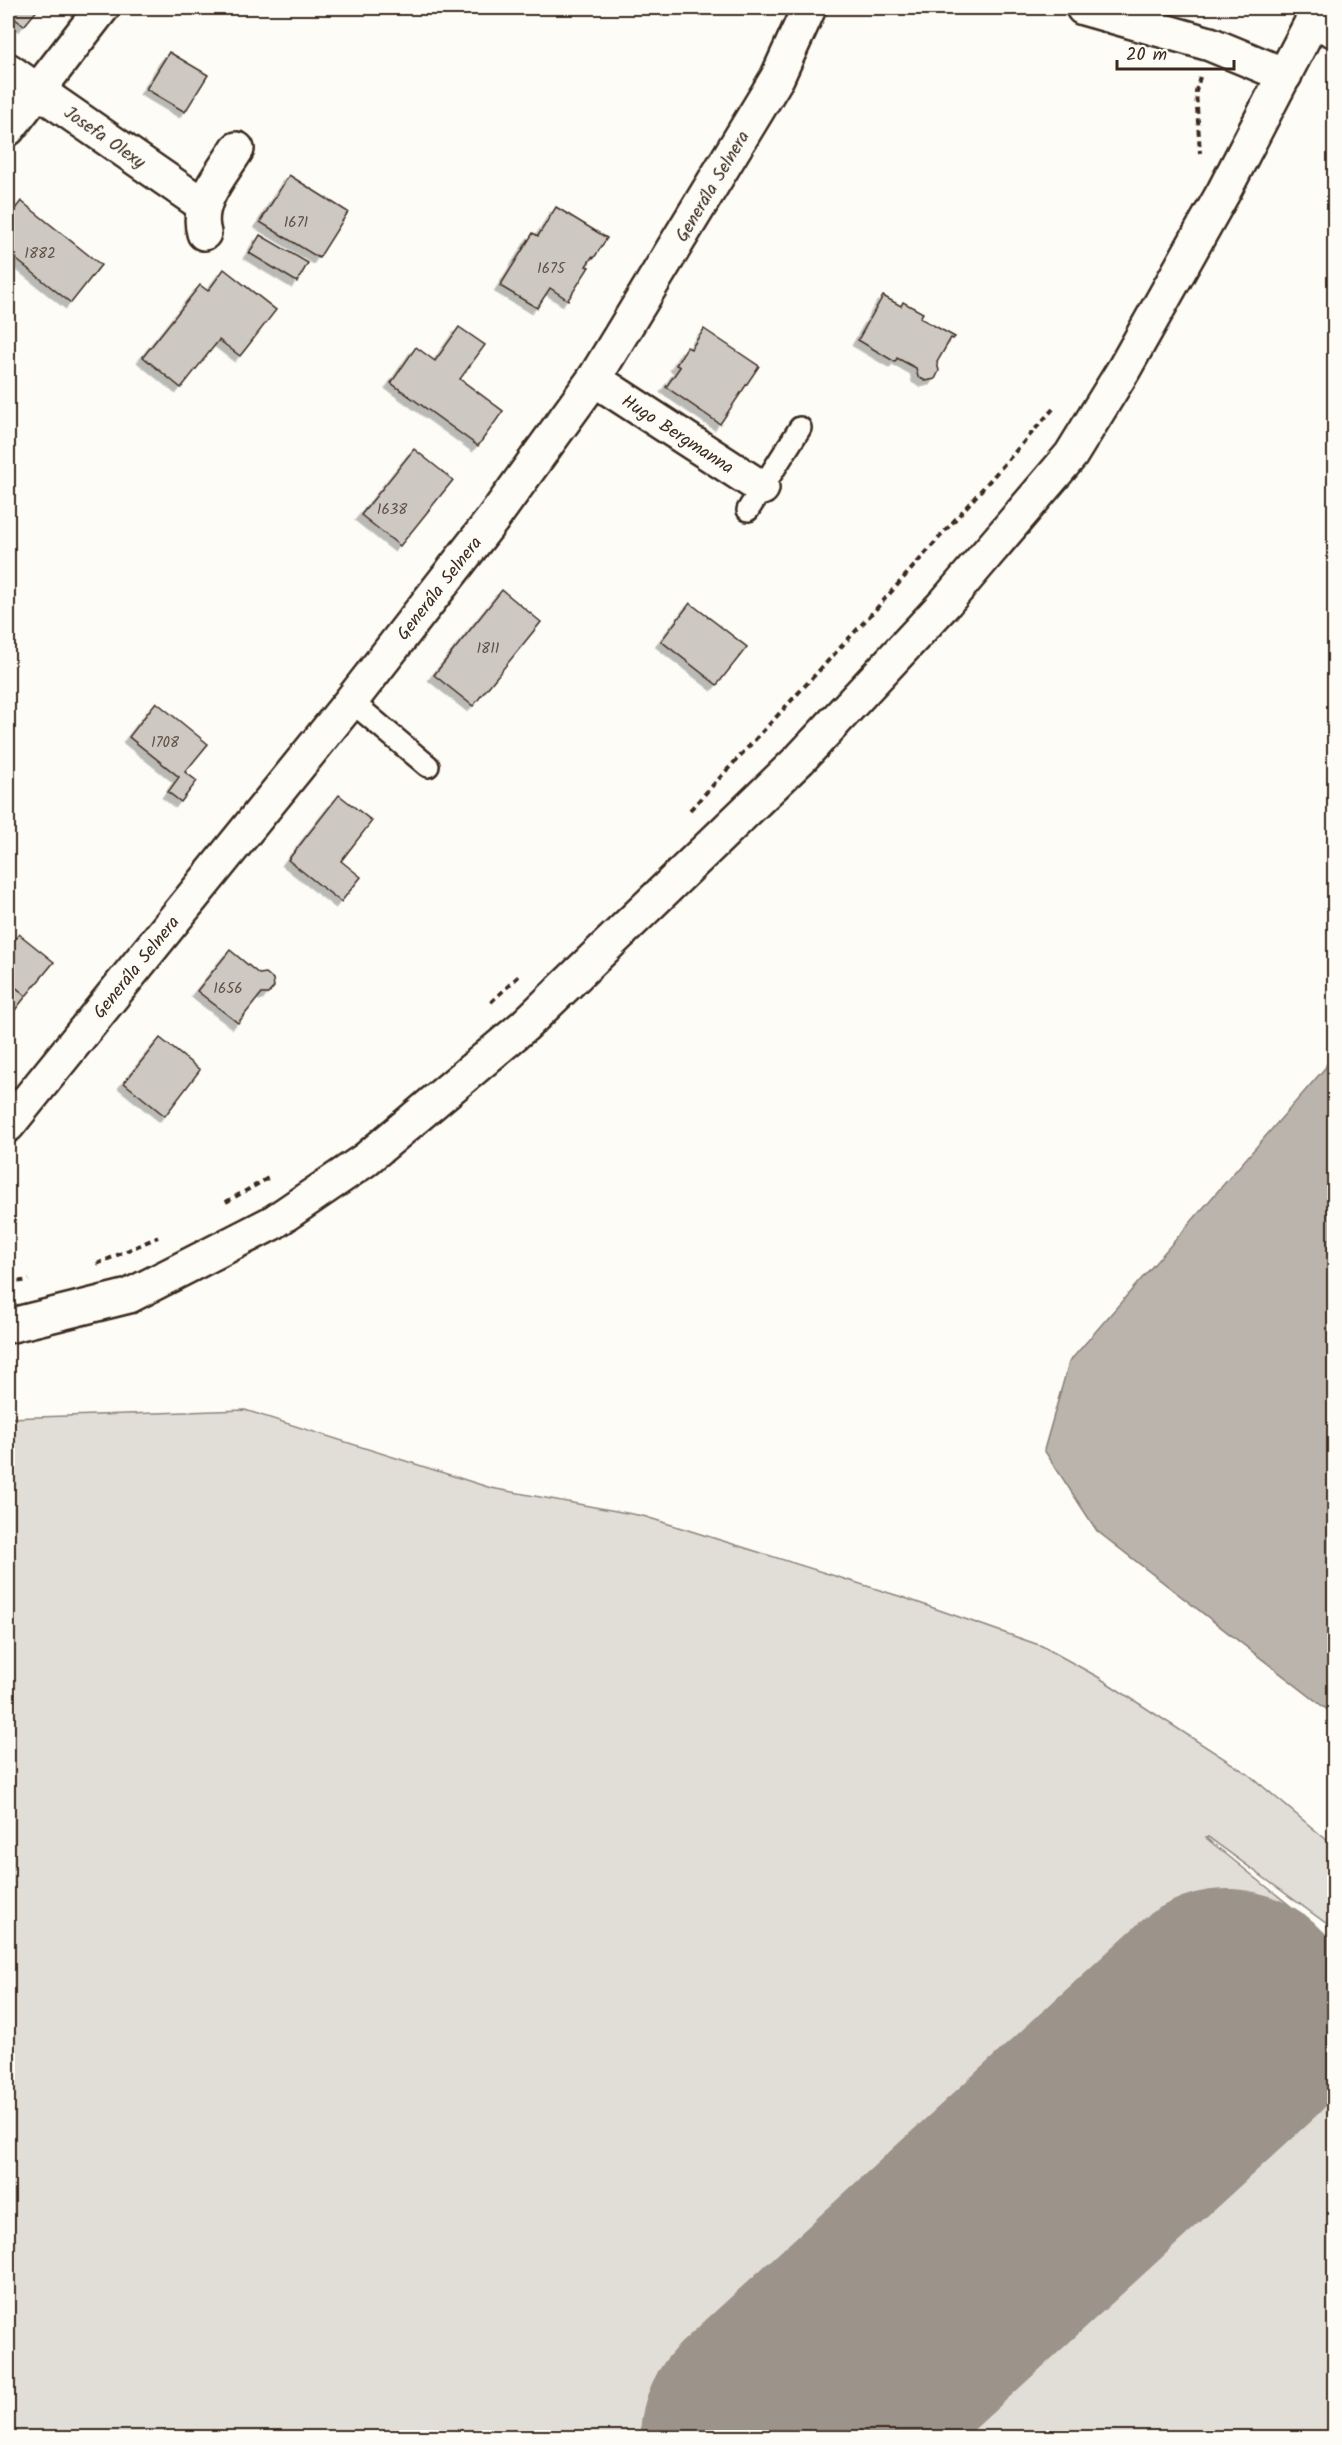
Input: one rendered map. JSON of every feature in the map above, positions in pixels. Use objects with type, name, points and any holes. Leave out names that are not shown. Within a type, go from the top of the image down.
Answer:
[{"type":"street","points":[[8,129],[102,8]]},
{"type":"street","name":"Generála Selnera","points":[[8,1125],[351,701],[492,520],[594,380],[777,78],[809,8]]},
{"type":"street","points":[[1083,8],[1210,44],[1285,75]]},
{"type":"street","points":[[8,1326],[129,1296],[274,1222],[365,1160],[524,1026],[791,768],[946,602],[1071,455],[1130,358],[1224,191],[1285,75],[1321,23]]},
{"type":"street","name":"Josefa Olexy","points":[[8,70],[38,90],[204,219],[237,149]]},
{"type":"street","name":"Hugo Bergmanna","points":[[594,380],[755,499]]},
{"type":"lane","points":[[755,499],[800,428]]},
{"type":"lane","points":[[351,701],[428,766]]},
{"type":"path","points":[[1196,161],[1202,150],[1196,90],[1210,44]]},
{"type":"path","points":[[689,812],[876,609],[1055,407]]},
{"type":"path","points":[[490,1002],[525,969]]},
{"type":"path","points":[[218,1207],[276,1174]]},
{"type":"path","points":[[94,1265],[168,1232]]},
{"type":"path","points":[[8,1283],[40,1279]]},
{"type":"shaded area","points":[[1334,1048],[1334,1715],[1097,1531],[1044,1450],[1069,1362],[1325,1068]]},
{"type":"shaded area","points":[[245,1410],[491,1488],[643,1516],[902,1597],[1042,1646],[1098,1677],[1248,1774],[1334,1846],[1334,1929],[1208,1837],[1206,1838],[1334,1941],[1334,2437],[8,2437],[8,1418]]},
{"type":"building","points":[[8,8],[39,8],[24,26],[8,13]]},
{"type":"building","points":[[169,52],[208,75],[185,112],[146,89]]},
{"type":"building","points":[[289,175],[348,212],[319,258],[260,222]]},
{"type":"building","points":[[21,201],[101,265],[71,303],[8,253],[8,218]]},
{"type":"building","points":[[556,207],[607,238],[586,266],[589,267],[568,300],[550,288],[537,308],[500,286],[533,233],[538,236]]},
{"type":"building","points":[[260,235],[308,263],[297,282],[249,253]]},
{"type":"building","points":[[224,269],[276,310],[240,356],[219,340],[181,388],[143,357],[200,285],[208,291]]},
{"type":"building","points":[[883,296],[901,306],[903,302],[923,313],[920,318],[955,337],[951,338],[937,362],[939,371],[935,379],[926,381],[918,377],[916,368],[897,358],[895,362],[858,340]]},
{"type":"building","points":[[459,327],[485,345],[460,379],[503,411],[478,446],[391,383],[416,347],[435,361]]},
{"type":"building","points":[[704,329],[759,366],[720,424],[666,387],[680,367],[676,365],[687,347],[691,349]]},
{"type":"building","points":[[414,449],[453,480],[400,546],[361,515]]},
{"type":"building","points":[[502,590],[541,622],[473,706],[434,675]]},
{"type":"building","points":[[690,603],[747,647],[717,685],[661,641]]},
{"type":"building","points":[[156,702],[208,744],[185,772],[197,781],[181,802],[168,792],[179,777],[129,737]]},
{"type":"building","points":[[339,795],[372,821],[341,861],[361,877],[341,902],[288,860]]},
{"type":"building","points":[[19,934],[54,962],[26,996],[8,981],[8,948]]},
{"type":"building","points":[[230,950],[259,974],[266,973],[273,979],[274,987],[268,994],[261,994],[238,1023],[197,991]]},
{"type":"building","points":[[8,981],[26,996],[8,1019]]},
{"type":"building","points":[[160,1038],[200,1070],[165,1116],[124,1083]]},
{"type":"runway","points":[[771,2438],[1227,2020]]}]
